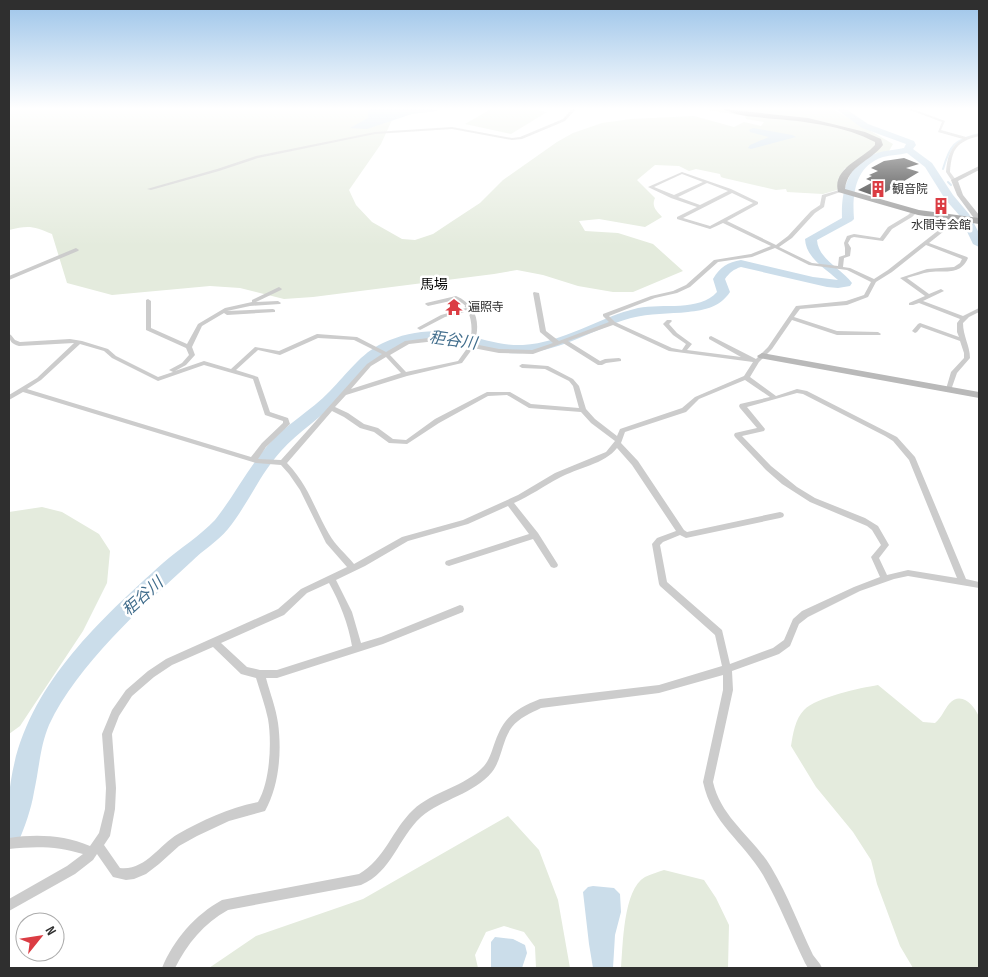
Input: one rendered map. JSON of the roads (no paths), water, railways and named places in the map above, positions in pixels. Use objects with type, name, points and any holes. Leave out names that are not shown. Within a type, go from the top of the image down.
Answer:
[{"type":"highway","points":[[868,155],[848,168],[843,180],[842,190],[914,211],[958,220],[978,220]]},
{"type":"street","points":[[149,189],[269,155]]},
{"type":"street","points":[[950,155],[948,172],[954,180],[960,195],[978,220]]},
{"type":"street","points":[[954,180],[979,168]]},
{"type":"street","points":[[700,207],[650,188],[682,173],[732,191],[756,203],[710,228],[679,218],[732,191]]},
{"type":"street","points":[[674,197],[706,182]]},
{"type":"street","points":[[842,190],[824,196],[822,206],[813,212],[790,238],[777,246],[752,254],[716,261],[688,286],[605,315],[613,322],[657,345],[683,352],[757,359],[979,395]]},
{"type":"street","points":[[840,267],[842,257],[847,256],[848,248],[846,243],[849,237],[854,235],[881,240],[890,228],[910,216],[914,211]]},
{"type":"street","points":[[9,905],[71,870],[95,848],[104,836],[110,809],[111,788],[107,734],[115,713],[129,694],[151,674],[168,662],[281,612],[304,591],[353,568],[405,539],[465,522],[509,502],[558,476],[609,454],[618,442],[622,431],[684,410],[697,398],[746,377],[757,359],[770,348],[798,307],[847,303],[858,300],[870,290],[874,281],[958,220]]},
{"type":"street","points":[[723,221],[811,264],[840,267],[874,281]]},
{"type":"street","points":[[925,243],[965,258],[964,262],[951,270],[933,269],[903,278],[928,296]]},
{"type":"street","points":[[9,278],[76,250]]},
{"type":"street","points":[[246,305],[279,289]]},
{"type":"street","points":[[912,304],[941,290]]},
{"type":"street","points":[[536,294],[543,332],[600,364],[605,361],[618,360]]},
{"type":"street","points":[[344,394],[405,374],[460,362],[472,343],[476,324],[472,313],[456,298],[428,304]]},
{"type":"street","points":[[148,301],[148,329],[189,347],[192,355],[184,364],[153,376]]},
{"type":"street","points":[[919,301],[964,319]]},
{"type":"street","points":[[189,347],[200,325],[227,309],[246,305],[278,303]]},
{"type":"street","points":[[420,328],[443,316],[468,309]]},
{"type":"street","points":[[950,389],[954,372],[967,358],[960,332],[960,323],[979,310]]},
{"type":"street","points":[[220,313],[273,312]]},
{"type":"street","points":[[790,318],[836,333],[878,334]]},
{"type":"street","points":[[668,321],[666,324],[675,334],[689,344],[683,352]]},
{"type":"street","points":[[284,463],[369,365],[407,342],[425,338],[472,343],[499,352],[533,352],[613,322]]},
{"type":"street","points":[[915,331],[920,325],[962,340]]},
{"type":"street","points":[[9,336],[19,344],[79,342],[106,350],[114,357],[158,379],[204,363],[256,378],[267,413],[286,420],[287,424],[264,445],[255,461]]},
{"type":"street","points":[[232,371],[257,348],[280,353],[317,336],[355,338],[386,354],[405,374]]},
{"type":"street","points":[[711,338],[757,359]]},
{"type":"street","points":[[9,398],[39,380],[79,342]]},
{"type":"street","points":[[522,366],[546,367],[571,380],[576,386],[583,410],[618,442],[635,463],[681,532],[686,535],[780,515]]},
{"type":"street","points":[[746,377],[775,398]]},
{"type":"street","points":[[22,390],[255,461],[284,463],[299,479],[310,498],[325,535],[333,547],[353,568]]},
{"type":"street","points":[[885,579],[874,557],[885,545],[876,529],[869,524],[824,507],[783,482],[767,469],[737,434],[762,429],[742,406],[797,391],[805,392],[895,440],[912,460],[963,582]]},
{"type":"street","points":[[332,408],[362,426],[376,430],[391,440],[407,442],[436,421],[487,394],[508,393],[529,406],[583,410]]},
{"type":"street","points":[[509,502],[535,534],[554,565]]},
{"type":"street","points":[[681,532],[660,540],[656,544],[663,584],[719,633],[727,669],[728,690],[708,782],[708,794],[716,807],[766,870],[809,959],[816,968]]},
{"type":"street","points":[[448,563],[535,534]]},
{"type":"street","points":[[168,968],[174,956],[198,924],[211,912],[226,904],[361,879],[373,873],[390,852],[410,821],[426,807],[487,770],[496,756],[509,723],[531,708],[540,704],[659,689],[727,669],[776,651],[787,643],[796,622],[805,614],[857,589],[885,579],[908,574],[979,585]]},
{"type":"street","points":[[331,579],[345,604],[353,624],[357,648]]},
{"type":"street","points":[[214,642],[244,671],[260,674],[277,674],[357,648],[460,609]]},
{"type":"street","points":[[9,843],[21,841],[62,842],[95,848],[117,873],[126,876],[145,869],[176,842],[248,808],[261,807],[266,800],[272,768],[274,730],[260,674]]},
{"type":"water","points":[[588,887],[614,888],[620,894],[621,912],[615,935],[613,968],[593,968],[583,892]]},
{"type":"water","points":[[495,937],[513,939],[525,945],[527,953],[522,968],[491,968],[491,942]]},
{"type":"waterway","name":"秬谷川","points":[[9,834],[19,806],[37,726],[55,694],[109,628],[150,587],[190,551],[211,536],[222,524],[275,448],[330,400],[368,359],[377,352],[397,342],[417,336],[430,335],[453,336],[511,349],[538,347],[567,338],[611,320],[640,312],[698,307],[709,304],[718,299],[724,292],[719,279],[721,275],[730,267],[741,263],[813,281],[846,283],[814,252],[811,239],[848,219],[849,189],[852,180],[863,165],[871,159],[884,155]]},
{"type":"waterway","points":[[914,155],[929,165],[949,197],[964,214],[979,244]]},
{"type":"waterway","points":[[943,169],[948,155]]},
{"type":"waterway","points":[[948,182],[951,185]]},
{"type":"place","name":"観音院","points":[[878,189]]},
{"type":"place","name":"水間寺会館","points":[[941,206]]},
{"type":"place","name":"遍照寺","points":[[454,307]]},
{"type":"district","name":"馬場","points":[[434,284]]}]
